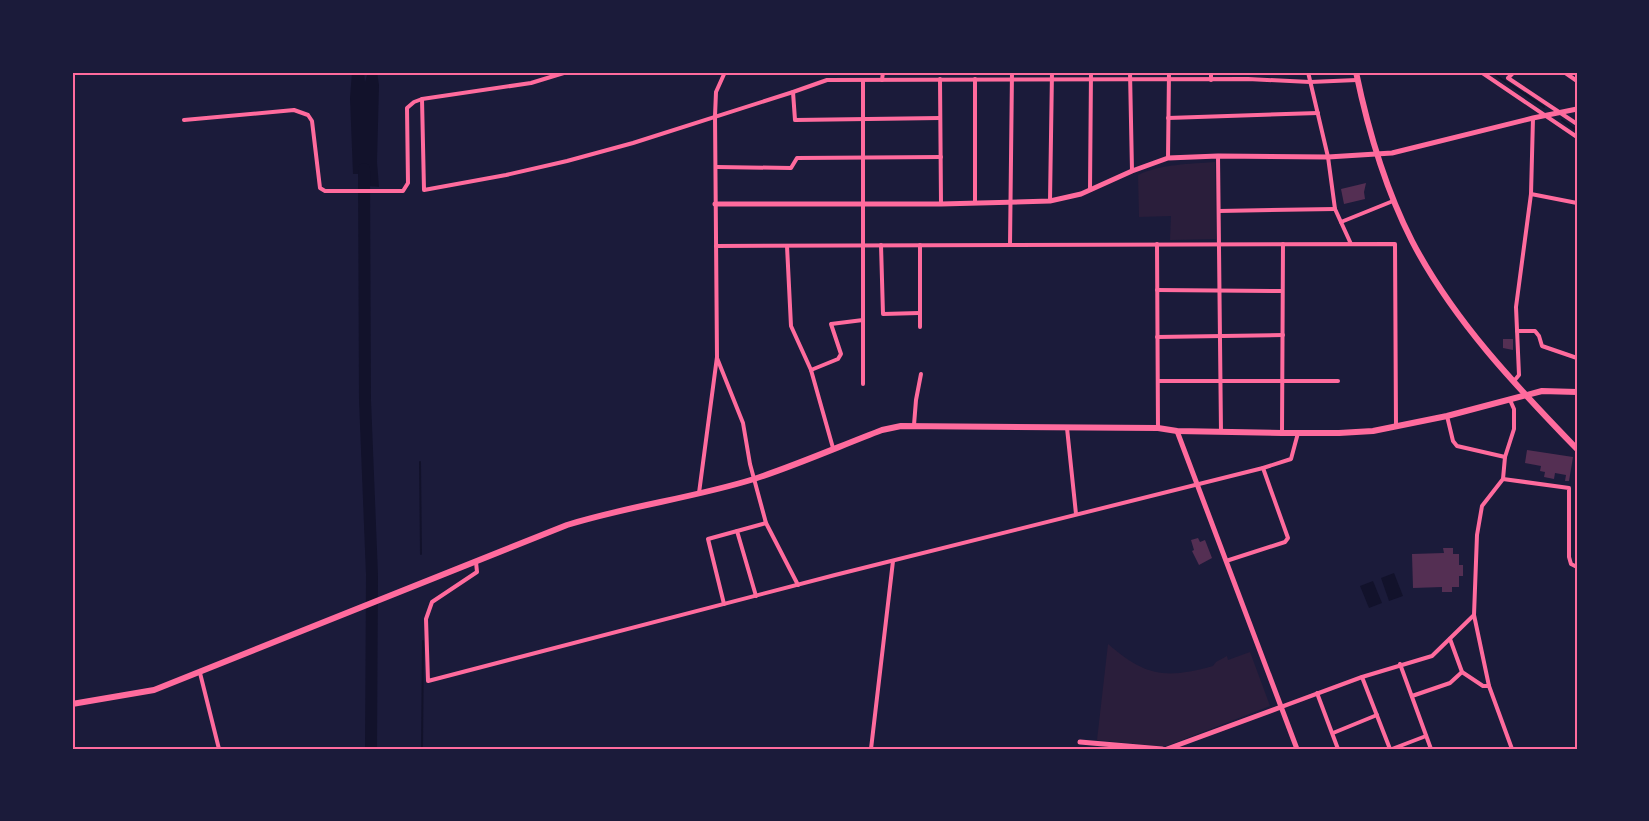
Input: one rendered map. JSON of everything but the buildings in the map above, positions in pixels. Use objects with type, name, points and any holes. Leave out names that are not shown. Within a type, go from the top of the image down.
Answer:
[{"type":"main road","points":[[1356,72],[1376,154],[1411,238],[1430,273],[1473,332],[1513,381],[1577,449]]},
{"type":"main road","points":[[72,704],[154,690],[587,519],[754,479],[882,430],[914,425],[1158,428],[1177,431],[1339,434],[1396,427],[1542,392],[1577,392]]},
{"type":"street","points":[[184,120],[301,111],[312,121],[320,188],[325,191],[403,191],[408,183],[407,108],[414,102],[531,83],[564,72]]},
{"type":"street","points":[[699,494],[717,357],[716,92],[726,72]]},
{"type":"street","points":[[882,80],[883,72]]},
{"type":"street","points":[[1010,245],[1012,72]]},
{"type":"street","points":[[1050,201],[1052,72]]},
{"type":"street","points":[[1090,190],[1091,72]]},
{"type":"street","points":[[1130,72],[1132,171]]},
{"type":"street","points":[[1168,158],[1169,72]]},
{"type":"street","points":[[1211,72],[1211,80]]},
{"type":"street","points":[[1248,79],[1249,72]]},
{"type":"street","points":[[1308,72],[1328,157],[1335,209],[1351,244]]},
{"type":"street","points":[[1481,72],[1577,137]]},
{"type":"street","points":[[1514,72],[1508,78],[1577,124]]},
{"type":"street","points":[[1564,72],[1577,81]]},
{"type":"street","points":[[940,79],[941,204]]},
{"type":"street","points":[[975,79],[975,203]]},
{"type":"street","points":[[422,99],[424,190],[506,175],[633,143],[827,80],[1169,81],[1248,79],[1310,82],[1357,80]]},
{"type":"street","points":[[863,80],[863,384]]},
{"type":"street","points":[[793,92],[795,120],[940,118]]},
{"type":"street","points":[[715,204],[941,204],[1050,201],[1090,190],[1168,158],[1328,157],[1392,153],[1533,118],[1577,110]]},
{"type":"street","points":[[1168,118],[1318,113]]},
{"type":"street","points":[[1513,381],[1519,375],[1515,307],[1531,194],[1533,118]]},
{"type":"street","points":[[1218,156],[1221,432]]},
{"type":"street","points":[[717,167],[791,168],[797,158],[941,157]]},
{"type":"street","points":[[1531,194],[1577,203]]},
{"type":"street","points":[[1341,222],[1394,200]]},
{"type":"street","points":[[1219,211],[1335,209]]},
{"type":"street","points":[[716,246],[1395,243],[1396,427]]},
{"type":"street","points":[[1157,244],[1158,428]]},
{"type":"street","points":[[1282,434],[1283,244]]},
{"type":"street","points":[[881,245],[884,314],[919,313]]},
{"type":"street","points":[[920,245],[920,327]]},
{"type":"street","points":[[787,246],[791,327],[811,370],[833,448]]},
{"type":"street","points":[[1157,290],[1283,291]]},
{"type":"street","points":[[811,370],[838,359],[841,354],[831,324],[863,320]]},
{"type":"street","points":[[1516,331],[1535,331],[1542,346],[1577,358]]},
{"type":"street","points":[[1158,336],[1283,335]]},
{"type":"street","points":[[717,357],[743,423],[754,479],[766,523],[798,585]]},
{"type":"street","points":[[914,425],[921,374]]},
{"type":"street","points":[[1158,381],[1338,381]]},
{"type":"street","points":[[1510,400],[1514,409],[1514,429],[1503,479],[1482,506],[1477,535],[1474,615],[1489,686],[1512,749]]},
{"type":"street","points":[[1448,416],[1453,441],[1457,446],[1506,457]]},
{"type":"street","points":[[1067,428],[1076,514]]},
{"type":"street","points":[[1177,431],[1297,749]]},
{"type":"street","points":[[476,561],[477,572],[432,602],[428,609],[426,619],[428,681],[1263,468],[1291,459],[1298,433]]},
{"type":"street","points":[[1226,561],[1285,542],[1288,538],[1263,468]]},
{"type":"street","points":[[1503,479],[1569,488],[1569,557],[1571,564],[1577,567]]},
{"type":"street","points":[[724,604],[708,539],[766,523]]},
{"type":"street","points":[[737,531],[756,596]]},
{"type":"street","points":[[872,749],[893,561]]},
{"type":"street","points":[[1167,749],[1362,677],[1432,656],[1474,615]]},
{"type":"street","points":[[1449,639],[1462,672],[1483,686],[1489,686]]},
{"type":"street","points":[[1400,664],[1431,749]]},
{"type":"street","points":[[1412,696],[1450,683],[1462,672]]},
{"type":"street","points":[[200,673],[219,749]]},
{"type":"street","points":[[1362,677],[1391,749],[1426,736]]},
{"type":"street","points":[[1317,693],[1338,749]]},
{"type":"street","points":[[1333,733],[1377,715]]},
{"type":"street","points":[[1080,742],[1162,749]]},
{"type":"shaded area","points":[[352,72],[364,72],[365,82],[368,72],[377,72],[379,187],[366,185],[358,174],[353,174],[350,98]]},
{"type":"shaded area","points":[[1215,162],[1216,239],[1170,240],[1171,216],[1139,217],[1138,175],[1166,167]]},
{"type":"shaded area","points":[[1394,573],[1403,596],[1389,601],[1381,578]]},
{"type":"shaded area","points":[[1373,581],[1382,603],[1369,608],[1360,586]]},
{"type":"shaded area","points":[[1108,644],[1121,655],[1146,669],[1169,673],[1182,673],[1213,666],[1227,656],[1228,660],[1250,652],[1270,706],[1164,747],[1097,740]]},
{"type":"waterway","points":[[1491,72],[1544,107]]},
{"type":"waterway","points":[[1562,120],[1577,131]]},
{"type":"waterway","points":[[364,169],[365,400],[372,575],[371,749]]},
{"type":"waterway","points":[[420,462],[421,554]]},
{"type":"waterway","points":[[422,749],[423,641]]}]
